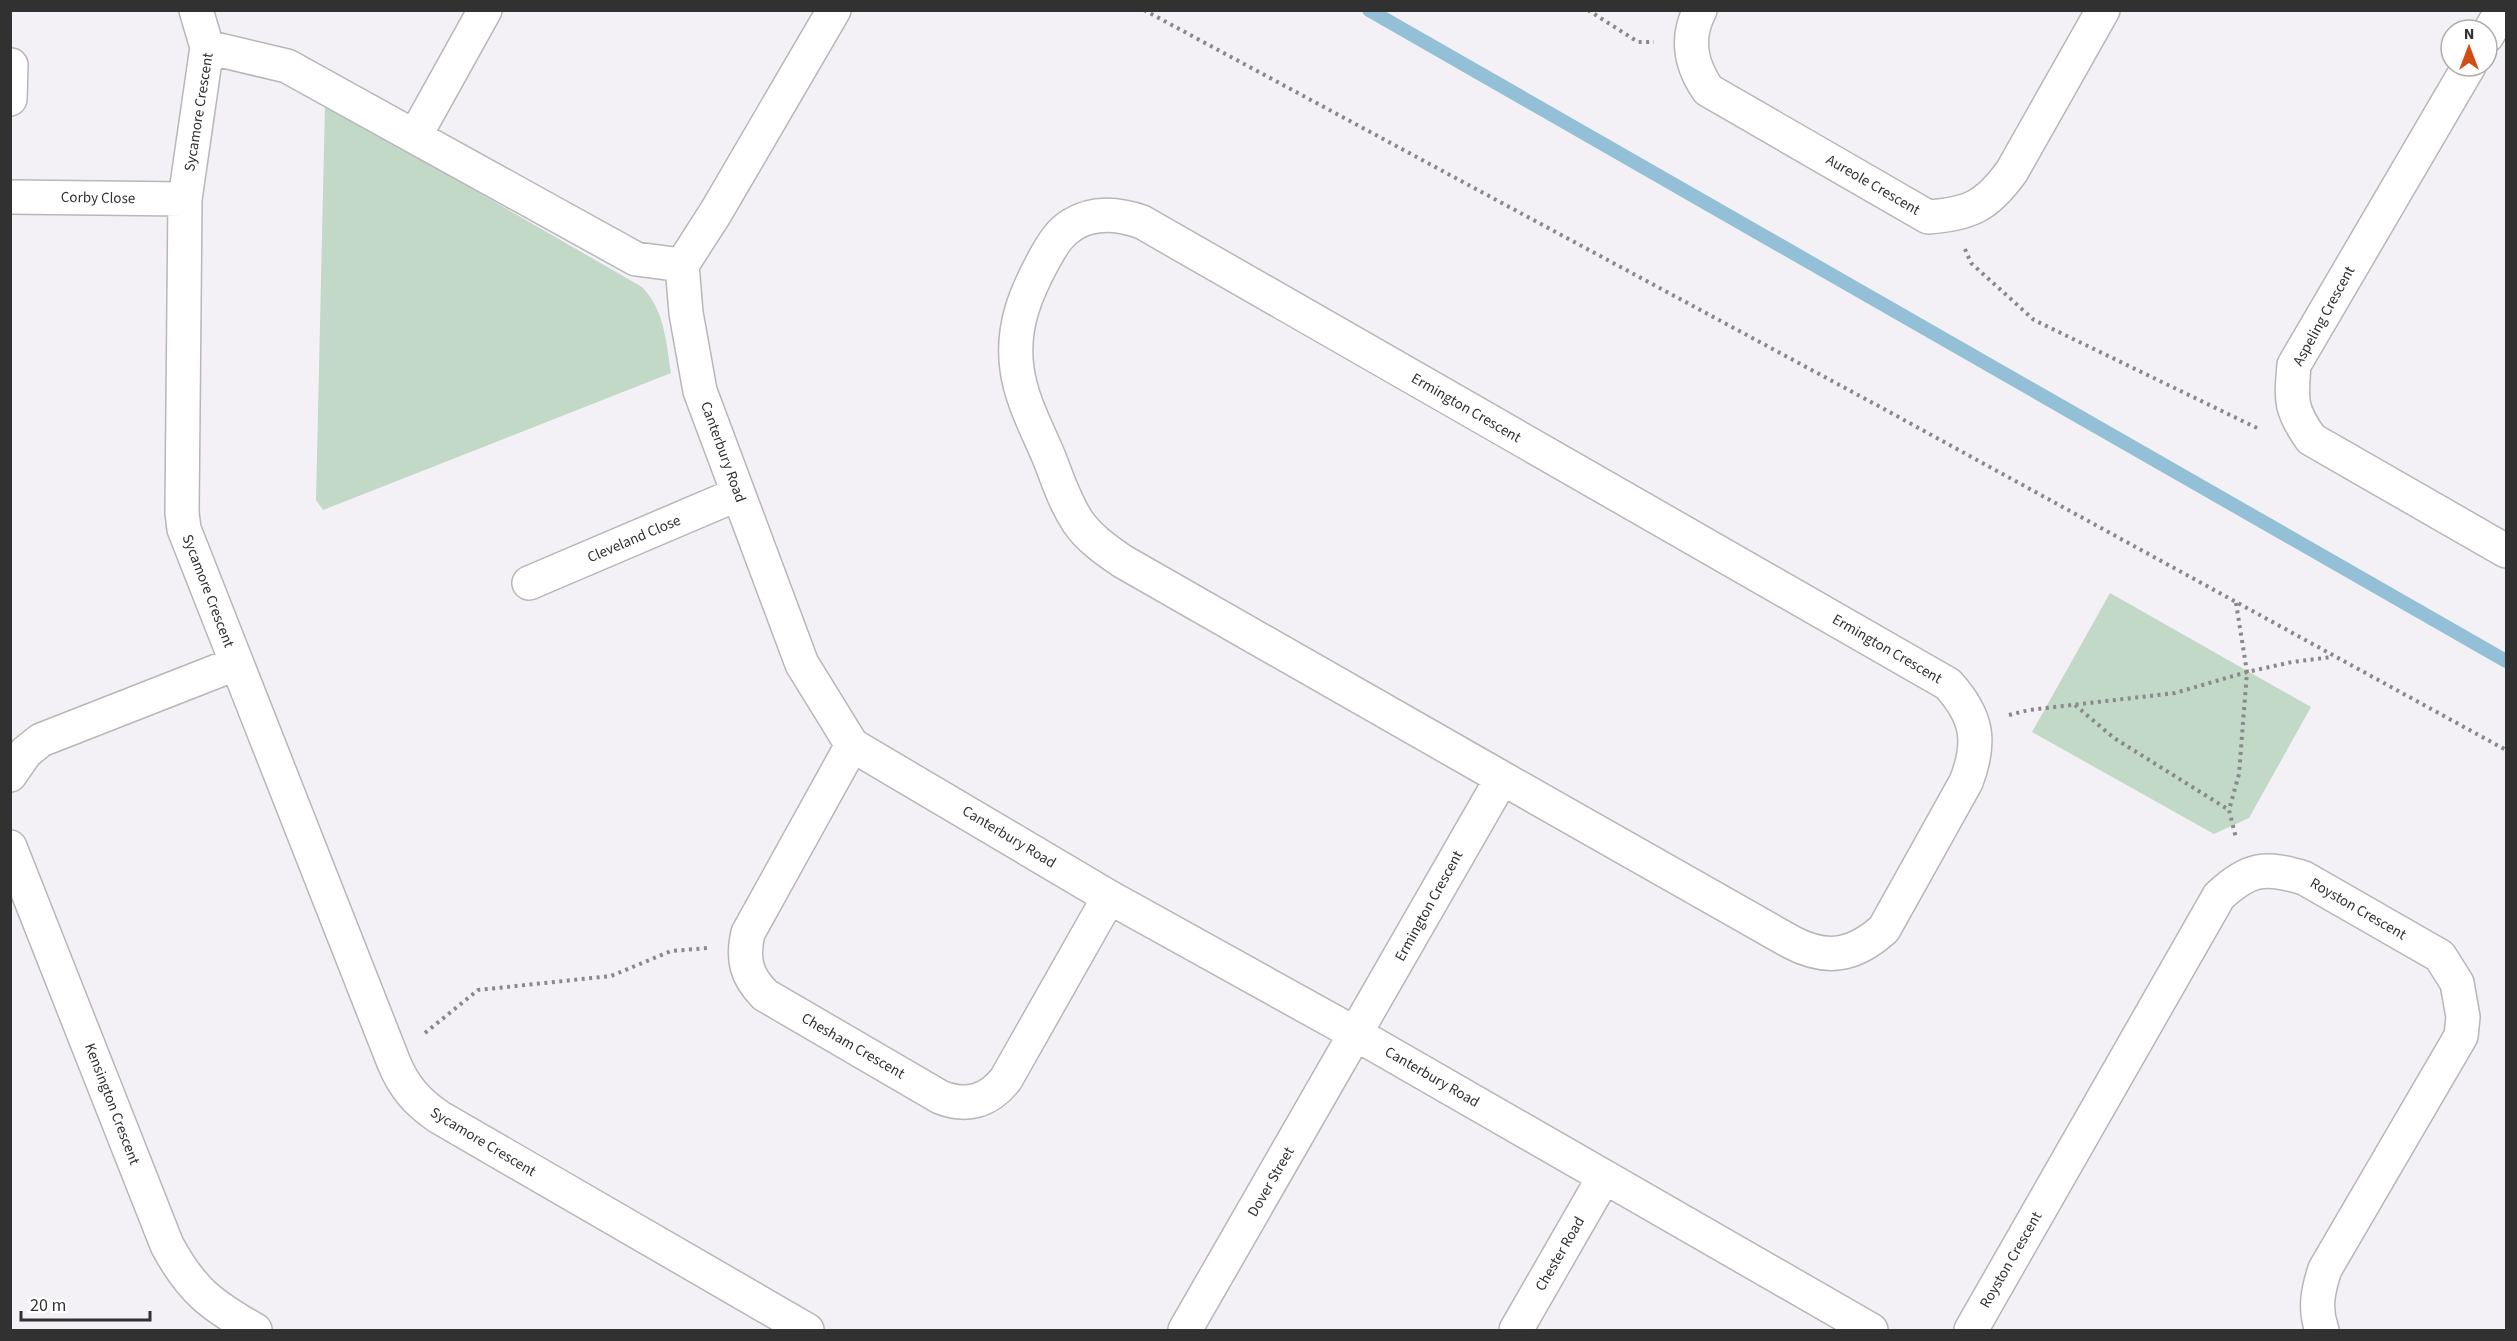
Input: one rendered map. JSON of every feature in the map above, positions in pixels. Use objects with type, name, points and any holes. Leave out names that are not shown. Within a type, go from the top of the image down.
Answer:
[{"type":"street","points":[[196,10],[207,47]]},
{"type":"street","points":[[415,136],[485,10]]},
{"type":"street","points":[[682,265],[716,212],[834,10]]},
{"type":"street","name":"Aureole Crescent","points":[[1700,10],[1690,44],[1692,60],[1698,76],[1708,90],[1928,217],[1951,215],[1977,208],[1997,192],[2012,171],[2103,10]]},
{"type":"street","name":"Sycamore Crescent","points":[[682,265],[636,259],[287,66],[207,47],[185,199],[182,513],[188,544],[394,1063],[401,1080],[412,1095],[439,1117],[807,1330]]},
{"type":"street","points":[[10,99],[11,65]]},
{"type":"street","name":"Aspeling Crescent","points":[[2462,78],[2294,365],[2292,398],[2296,418],[2311,439],[2506,551]]},
{"type":"street","name":"Corby Close","points":[[10,197],[185,199]]},
{"type":"street","name":"Ermington Crescent","points":[[1108,214],[1125,216],[1142,222],[1948,684],[1968,710],[1974,725],[1976,745],[1973,764],[1966,782],[1884,929],[1857,949],[1841,953],[1823,954],[1807,950],[1791,942],[1502,778],[1122,561],[1098,544],[1079,523],[1067,504],[1021,391],[1015,346],[1024,299],[1057,237],[1072,224],[1108,214]]},
{"type":"street","name":"Canterbury Road","points":[[682,265],[686,313],[700,391],[802,664],[852,745],[1109,897],[1356,1034],[1871,1330]]},
{"type":"street","name":"Cleveland Close","points":[[529,584],[738,494]]},
{"type":"street","points":[[10,775],[27,752],[41,740],[236,664]]},
{"type":"street","name":"Chesham Crescent","points":[[852,745],[748,933],[744,949],[745,965],[749,976],[765,996],[940,1097],[953,1102],[966,1103],[990,1096],[1006,1079],[1109,897]]},
{"type":"street","name":"Ermington Crescent","points":[[1356,1034],[1502,778]]},
{"type":"street","name":"Kensington Crescent","points":[[10,847],[167,1245],[179,1267],[194,1287],[212,1304],[255,1330]]},
{"type":"street","name":"Royston Crescent","points":[[1971,1330],[2219,896],[2240,877],[2260,872],[2281,871],[2304,878],[2440,956],[2457,983],[2462,1003],[2461,1036],[2325,1269],[2318,1287],[2317,1306],[2322,1330]]},
{"type":"street","name":"Dover Street","points":[[1185,1330],[1356,1034]]},
{"type":"street","name":"Chester Road","points":[[1516,1330],[1604,1177]]},
{"type":"path","points":[[1144,10],[1884,409],[2506,750]]},
{"type":"path","points":[[1588,10],[1638,42],[1690,44]]},
{"type":"path","points":[[1951,215],[1971,263],[2034,320],[2277,438],[2311,439]]},
{"type":"path","points":[[2236,603],[2247,672],[2239,774],[2229,810],[2237,840],[2240,877]]},
{"type":"path","points":[[1974,725],[2029,710],[2175,693],[2247,672],[2292,662],[2333,657]]},
{"type":"path","points":[[2075,705],[2114,738],[2229,810]]},
{"type":"path","points":[[394,1063],[427,1031],[478,990],[611,976],[671,951],[705,949],[748,933]]},
{"type":"green space","points":[[325,104],[642,287],[656,306],[660,317],[666,338],[671,373],[323,510],[316,500]]},
{"type":"green space","points":[[2110,593],[2311,707],[2249,818],[2214,834],[2032,732]]},
{"type":"waterway","points":[[1369,10],[2506,661]]}]
